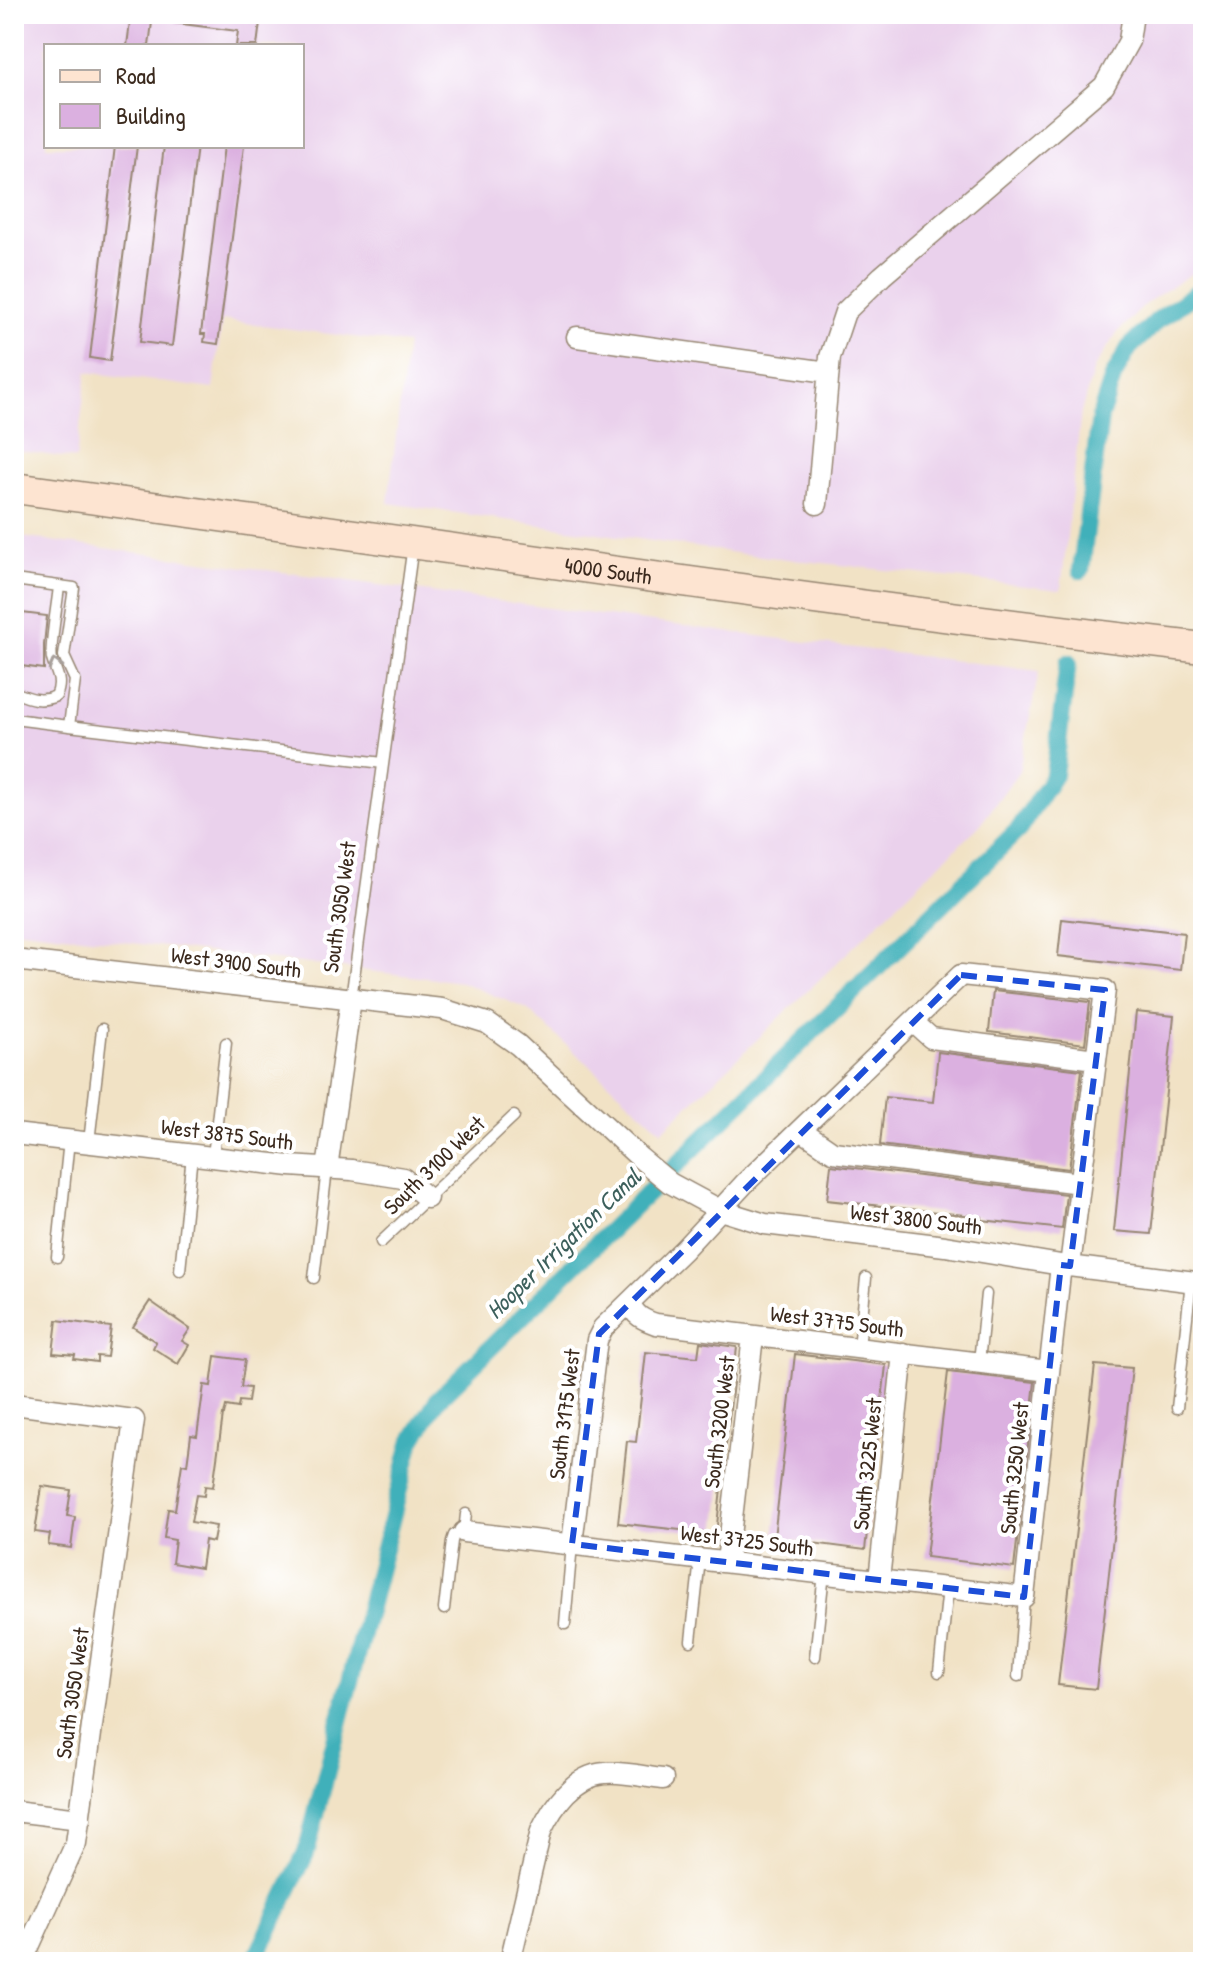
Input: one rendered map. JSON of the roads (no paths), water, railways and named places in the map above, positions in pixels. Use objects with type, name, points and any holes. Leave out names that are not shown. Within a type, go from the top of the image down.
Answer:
[{"type":"main road","name":"4000 South","points":[[14,488],[822,601],[1203,648]]},
{"type":"street","points":[[817,504],[830,357],[845,312],[882,276],[1104,86],[1129,41],[1133,14]]},
{"type":"street","points":[[577,337],[828,372]]},
{"type":"street","name":"West 3900 South","points":[[14,960],[442,1009],[487,1023],[518,1045],[640,1158]]},
{"type":"street","name":"South 3250 West","points":[[913,1022],[961,975],[1105,990],[1080,1183],[1049,1371],[1024,1597]]},
{"type":"street","name":"South 3050 West","points":[[327,1169],[351,999]]},
{"type":"street","points":[[913,1022],[931,1038],[1096,1059]]},
{"type":"street","name":"South 3175 West","points":[[572,1544],[597,1340],[603,1328],[684,1249],[712,1206],[801,1130],[913,1022]]},
{"type":"street","points":[[801,1130],[833,1152],[1080,1183]]},
{"type":"street","name":"West 3875 South","points":[[14,1134],[290,1166],[352,1170],[403,1178],[427,1198]]},
{"type":"street","name":"West 3800 South","points":[[640,1158],[670,1183],[712,1206],[765,1224],[1197,1282]]},
{"type":"street","name":"West 3775 South","points":[[630,1302],[638,1315],[656,1324],[1049,1371]]},
{"type":"street","name":"South 3200 West","points":[[727,1562],[753,1336]]},
{"type":"street","name":"South 3225 West","points":[[879,1580],[903,1353]]},
{"type":"street","name":"South 3050 West","points":[[14,1404],[134,1420],[76,1843],[22,1962]]},
{"type":"street","name":"West 3725 South","points":[[465,1523],[572,1544],[1024,1597]]},
{"type":"street","points":[[510,1962],[541,1831],[566,1792],[604,1773],[663,1779]]},
{"type":"street","points":[[14,1811],[80,1819]]},
{"type":"lane","name":"South 3050 West","points":[[351,999],[413,543]]},
{"type":"lane","points":[[14,580],[74,588],[64,656],[75,680],[69,726]]},
{"type":"lane","points":[[14,692],[45,700],[56,696],[60,687],[57,670],[50,657],[59,586]]},
{"type":"lane","points":[[14,719],[383,763]]},
{"type":"lane","points":[[57,1257],[102,1029]]},
{"type":"lane","points":[[213,1156],[226,1043]]},
{"type":"lane","name":"South 3100 West","points":[[381,1242],[514,1116]]},
{"type":"lane","points":[[180,1270],[192,1155]]},
{"type":"lane","name":"South 3050 West","points":[[314,1278],[327,1169]]},
{"type":"lane","points":[[859,1348],[866,1278]]},
{"type":"lane","points":[[1177,1408],[1197,1282]]},
{"type":"lane","points":[[979,1362],[986,1294]]},
{"type":"lane","points":[[444,1609],[452,1541],[465,1523]]},
{"type":"lane","name":"South 3175 West","points":[[565,1624],[572,1544]]},
{"type":"lane","points":[[691,1641],[700,1559]]},
{"type":"lane","points":[[815,1657],[824,1573]]},
{"type":"lane","points":[[939,1672],[948,1588]]},
{"type":"lane","name":"South 3250 West","points":[[1018,1676],[1024,1597]]},
{"type":"waterway","name":"Hooper Irrigation Canal","points":[[1081,570],[1100,417],[1113,377],[1129,348],[1158,320],[1203,288]]},
{"type":"waterway","name":"Hooper Irrigation Canal","points":[[254,1962],[306,1853],[411,1443],[438,1399],[1019,829],[1054,775],[1068,663]]}]
